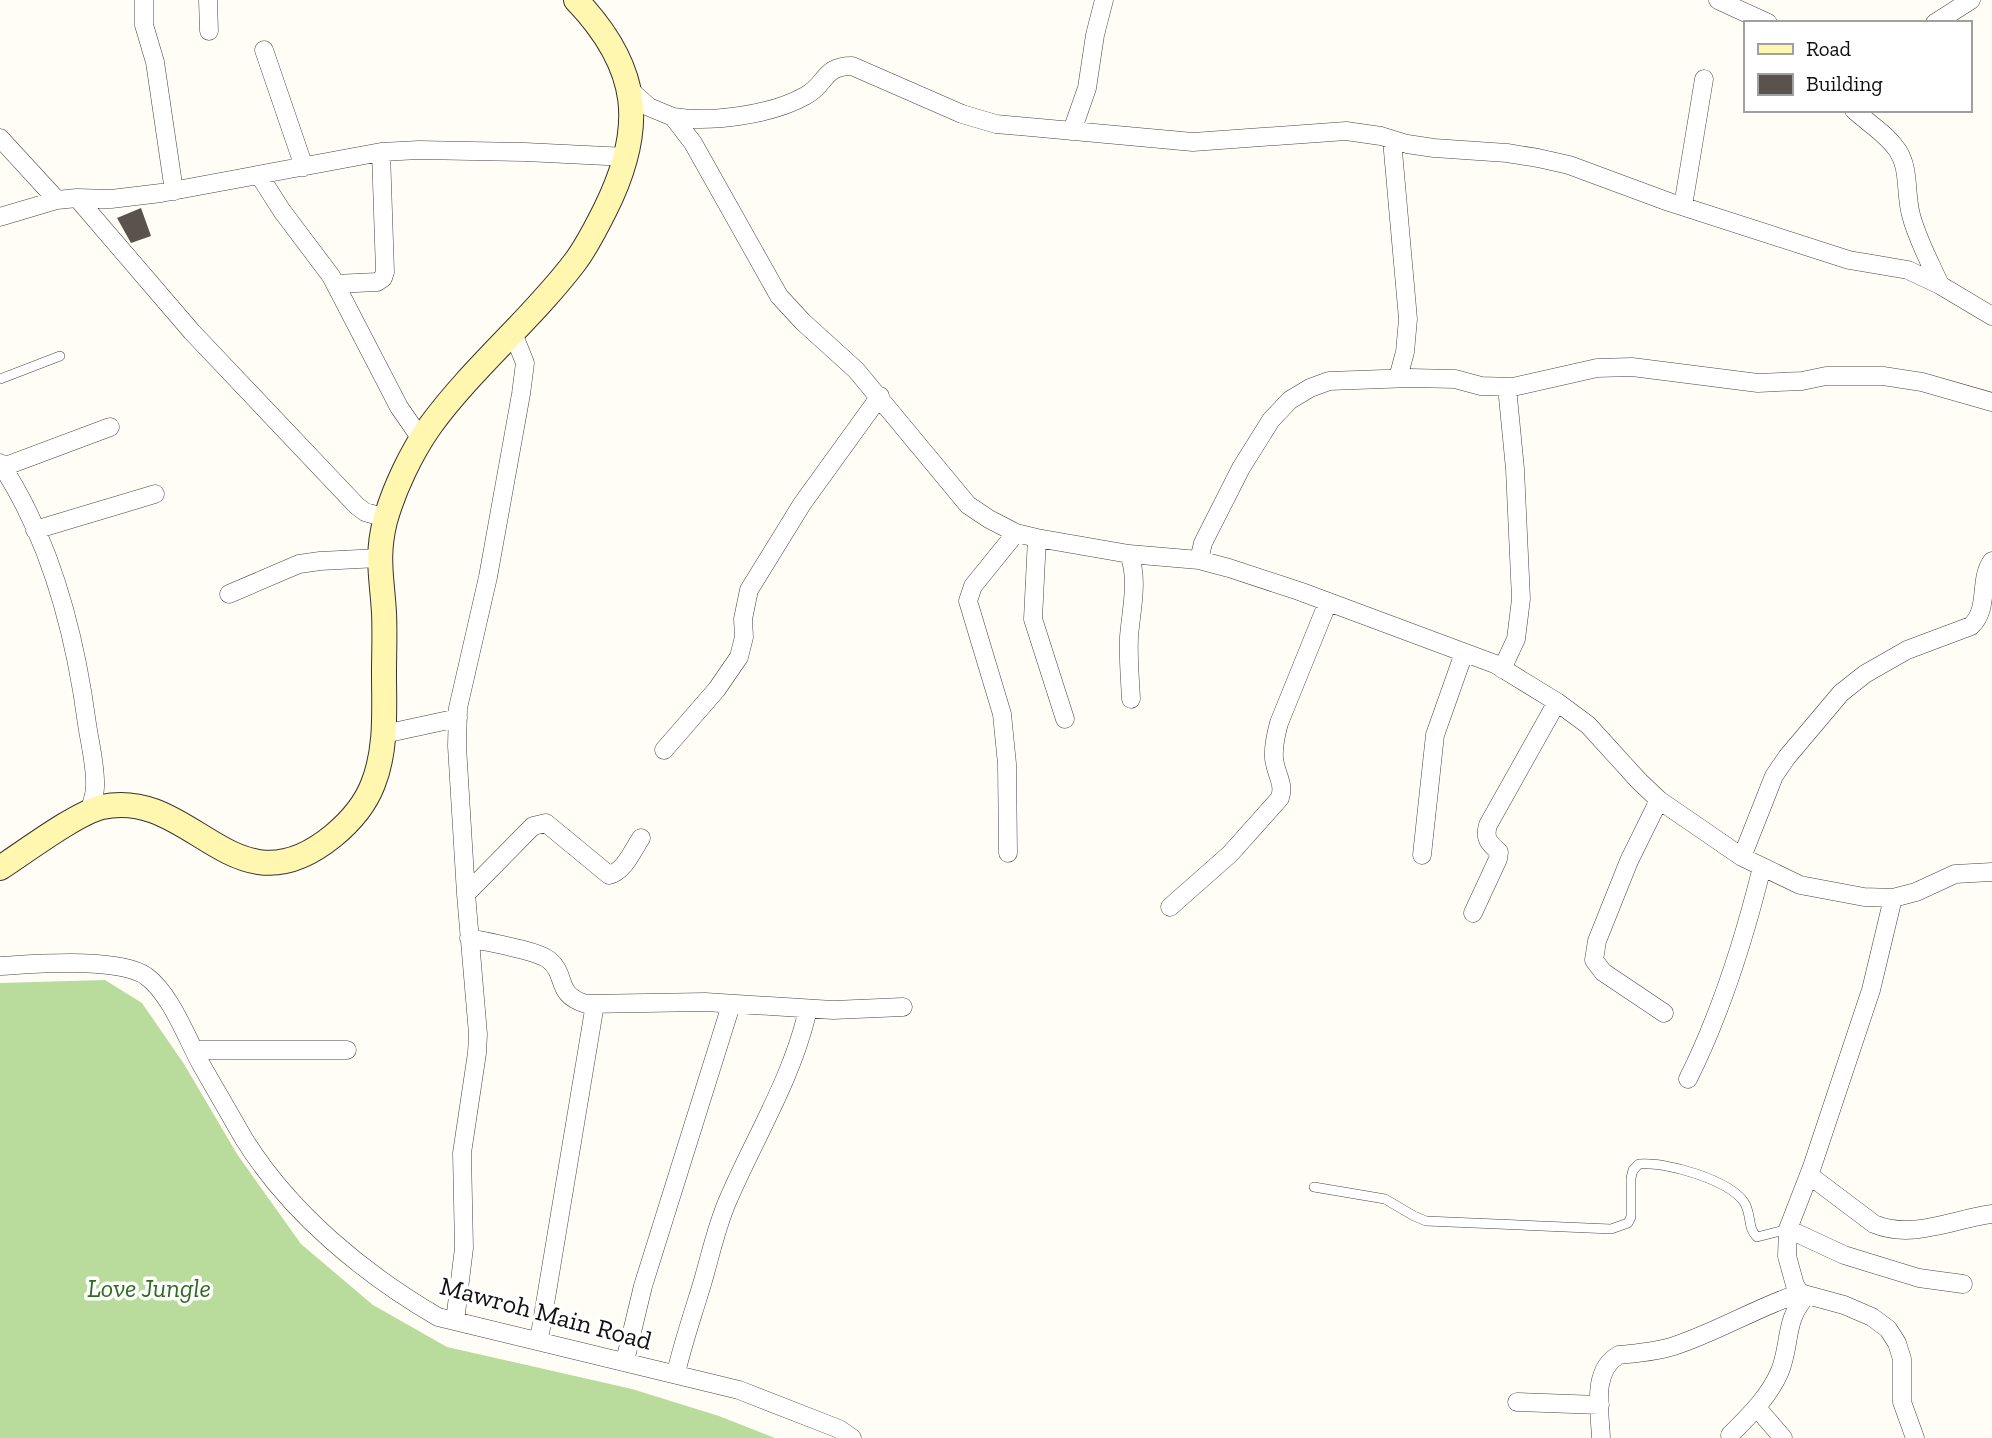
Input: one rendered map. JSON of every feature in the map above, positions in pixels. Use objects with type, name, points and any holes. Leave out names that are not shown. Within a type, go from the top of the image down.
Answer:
[{"type":"street","points":[[144,0],[144,25],[155,62],[174,191]]},
{"type":"street","points":[[208,0],[209,31]]},
{"type":"street","points":[[0,868],[69,823],[103,807],[136,807],[164,816],[252,862],[276,863],[303,857],[333,836],[356,815],[374,783],[384,734],[384,613],[379,558],[386,518],[421,439],[458,393],[575,261],[609,202],[626,157],[632,128],[632,99],[624,70],[591,15],[576,0]]},
{"type":"street","points":[[1072,131],[1087,88],[1095,35],[1104,0]]},
{"type":"street","points":[[1718,0],[1764,21]]},
{"type":"street","points":[[1938,21],[1971,0]]},
{"type":"street","points":[[264,50],[304,167]]},
{"type":"street","points":[[630,90],[649,107],[673,117],[724,117],[782,105],[806,96],[817,88],[825,74],[833,68],[852,66],[962,114],[996,124],[1194,142],[1346,131],[1434,148],[1538,158],[1604,177],[1683,206],[1849,260],[1909,270],[1992,316]]},
{"type":"street","points":[[1683,206],[1704,79]]},
{"type":"street","points":[[1856,112],[1884,134],[1898,151],[1905,166],[1910,213],[1940,285]]},
{"type":"street","points":[[673,117],[693,143],[779,296],[880,396],[968,505],[989,519],[1016,533],[1037,538],[1129,554],[1199,561],[1240,572],[1328,602],[1502,669],[1557,702],[1588,725],[1659,800],[1742,857],[1800,885],[1864,897],[1893,898],[1916,892],[1955,874],[1992,872]]},
{"type":"street","points":[[0,138],[57,200]]},
{"type":"street","points":[[1392,140],[1408,319],[1405,352],[1398,378]]},
{"type":"street","points":[[0,217],[57,200],[111,199],[174,191],[381,152],[525,152],[626,157]]},
{"type":"street","points":[[335,284],[368,284],[383,278],[381,152]]},
{"type":"street","points":[[259,176],[282,211],[320,258],[399,407],[421,439]]},
{"type":"street","points":[[77,198],[191,332],[319,467],[365,512],[386,518]]},
{"type":"street","points":[[455,1321],[464,1248],[462,1153],[478,1034],[466,894],[457,746],[458,708],[501,511],[521,394],[525,363],[513,333]]},
{"type":"street","points":[[1199,561],[1203,543],[1241,468],[1280,408],[1310,388],[1329,381],[1455,379],[1481,386],[1507,387],[1597,368],[1632,367],[1758,383],[1853,374],[1883,376],[1922,382],[1992,402]]},
{"type":"street","points":[[1502,669],[1516,639],[1521,599],[1515,469],[1507,387]]},
{"type":"street","points":[[664,750],[717,689],[739,657],[749,590],[802,504],[880,396]]},
{"type":"street","points":[[89,813],[96,788],[71,635],[54,575],[35,530],[8,492],[1,465],[110,427]]},
{"type":"street","points":[[35,530],[155,494]]},
{"type":"street","points":[[1008,853],[1007,764],[1002,714],[968,601],[973,586],[1016,533]]},
{"type":"street","points":[[1037,538],[1034,619],[1065,719]]},
{"type":"street","points":[[1129,554],[1134,566],[1129,639],[1131,699]]},
{"type":"street","points":[[229,594],[299,564],[379,558]]},
{"type":"street","points":[[1742,857],[1774,776],[1841,693],[1865,674],[1907,650],[1971,626],[1986,617],[1985,580],[1992,561]]},
{"type":"street","points":[[1170,906],[1230,854],[1280,798],[1282,791],[1274,759],[1279,723],[1328,602]]},
{"type":"street","points":[[1422,855],[1435,735],[1464,653]]},
{"type":"street","points":[[1473,913],[1499,852],[1488,842],[1488,825],[1557,702]]},
{"type":"street","points":[[384,734],[458,718]]},
{"type":"street","points":[[1659,800],[1629,861],[1597,941],[1594,956],[1603,972],[1664,1013]]},
{"type":"street","points":[[466,894],[533,826],[540,823],[546,823],[609,875],[615,874],[621,868],[641,838]]},
{"type":"street","points":[[1688,1079],[1709,1037],[1746,932],[1762,867]]},
{"type":"street","points":[[1893,898],[1871,990],[1809,1175],[1788,1229],[1787,1256],[1795,1285],[1804,1294],[1844,1305],[1872,1317],[1888,1329],[1897,1343],[1902,1359],[1902,1402],[1916,1438]]},
{"type":"street","points":[[469,938],[544,957],[556,969],[567,993],[573,999],[595,1004],[694,1002],[808,1009],[903,1007]]},
{"type":"street","name":"Mawroh Main Road","points":[[0,966],[108,965],[130,968],[147,977],[173,1010],[246,1141],[292,1201],[329,1237],[403,1297],[438,1317],[739,1390],[792,1409],[839,1429],[852,1438]]},
{"type":"street","points":[[539,1340],[595,1004]]},
{"type":"street","points":[[625,1361],[643,1286],[731,1005]]},
{"type":"street","points":[[676,1373],[684,1334],[699,1295],[717,1226],[791,1068],[808,1009]]},
{"type":"street","points":[[194,1050],[347,1050]]},
{"type":"street","points":[[1809,1175],[1874,1224],[1886,1229],[1914,1230],[1992,1214]]},
{"type":"street","points":[[1788,1229],[1844,1255],[1919,1278],[1963,1284]]},
{"type":"street","points":[[1601,1438],[1602,1375],[1605,1366],[1612,1359],[1619,1355],[1672,1347],[1764,1305],[1804,1294]]},
{"type":"street","points":[[1730,1436],[1756,1408],[1781,1369],[1792,1315],[1804,1294]]},
{"type":"street","points":[[1517,1402],[1600,1405]]},
{"type":"street","points":[[1756,1408],[1783,1438]]},
{"type":"lane","points":[[0,379],[60,356]]},
{"type":"lane","points":[[1314,1187],[1385,1199],[1426,1221],[1611,1229],[1621,1227],[1632,1217],[1633,1170],[1639,1164],[1647,1163],[1667,1165],[1724,1185],[1736,1193],[1747,1206],[1751,1228],[1757,1237],[1788,1229]]},
{"type":"green space","name":"Love Jungle","points":[[105,980],[142,1003],[184,1064],[237,1154],[301,1244],[373,1305],[447,1347],[632,1389],[719,1416],[775,1438],[0,1438],[0,983]]},
{"type":"building","points":[[141,208],[151,236],[131,243],[117,218]]}]
